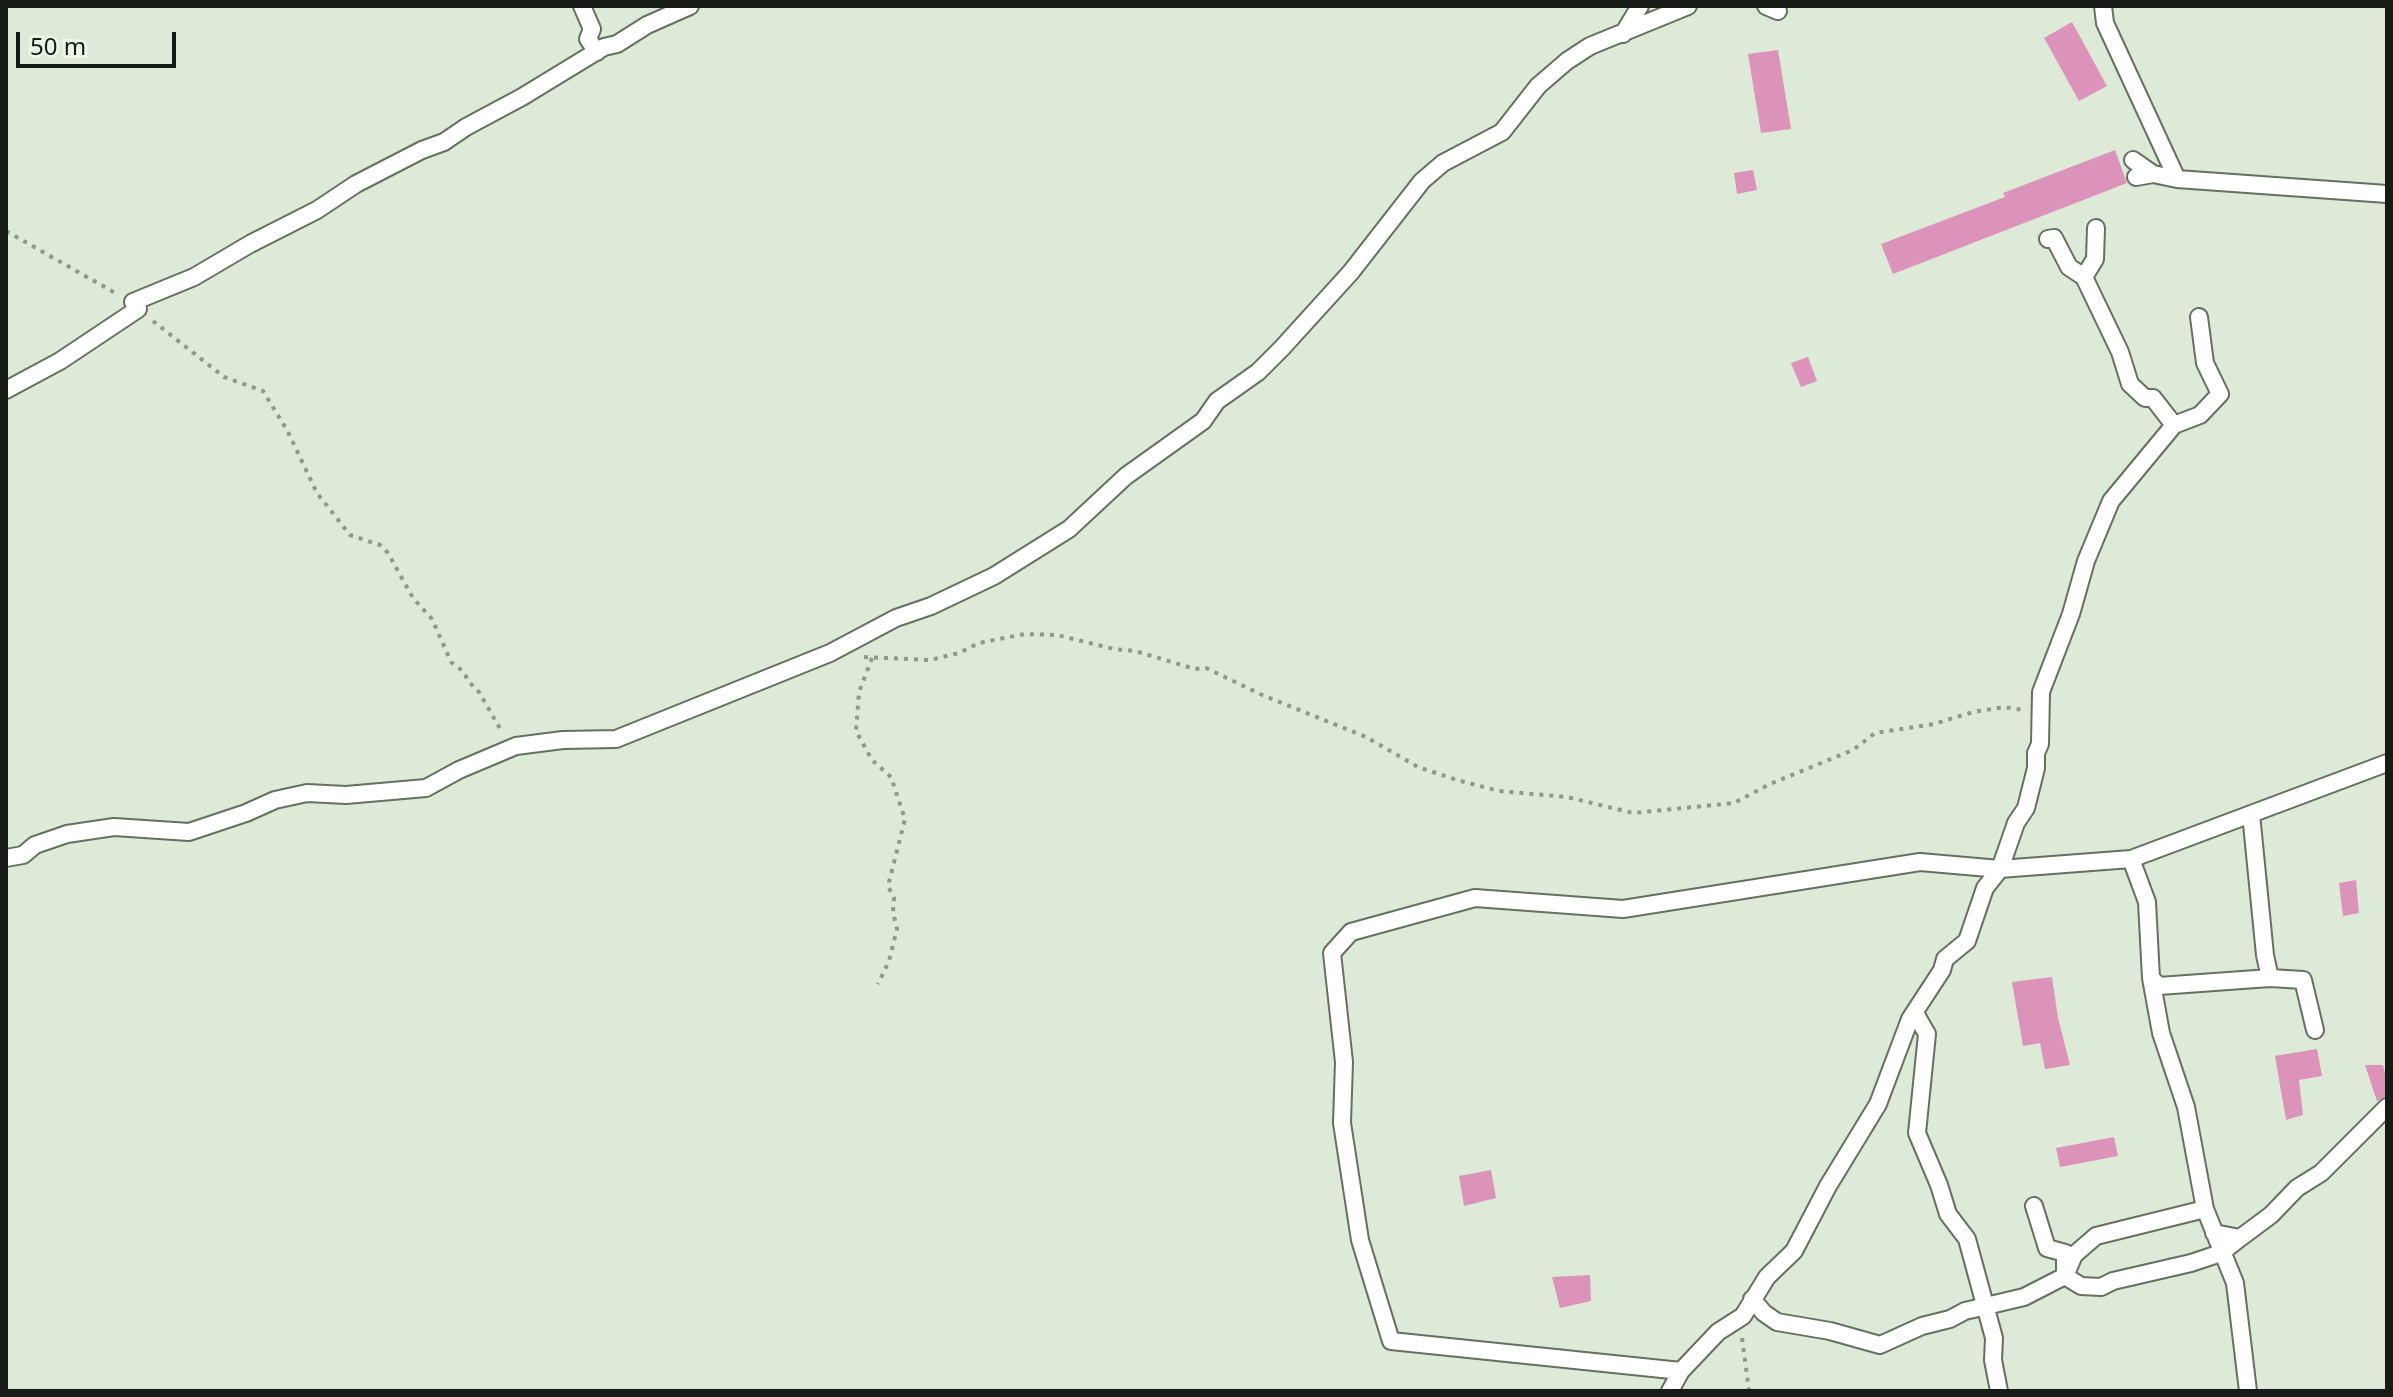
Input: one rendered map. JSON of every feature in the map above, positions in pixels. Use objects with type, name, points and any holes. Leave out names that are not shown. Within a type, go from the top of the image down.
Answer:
[{"type":"street","points":[[582,6],[592,29],[588,39],[597,52]]},
{"type":"street","points":[[6,390],[60,361],[136,306],[317,210],[356,184],[444,142],[597,52],[690,6]]},
{"type":"street","points":[[1623,34],[1640,6]]},
{"type":"street","points":[[6,858],[23,855],[35,845],[67,834],[90,830],[114,827],[189,832],[275,800],[307,793],[346,795],[426,788],[516,746],[563,740],[616,739],[830,653],[896,618],[931,606],[994,576],[1082,519],[1126,476],[1203,421],[1217,401],[1258,372],[1351,272],[1422,181],[1443,163],[1502,132],[1538,86],[1567,61],[1590,46],[1688,6]]},
{"type":"street","points":[[2103,6],[2105,23],[2177,179]]},
{"type":"street","points":[[2133,160],[2153,174]]},
{"type":"street","points":[[2136,177],[2153,174],[2177,179],[2387,194]]},
{"type":"street","points":[[2084,277],[2095,259],[2096,228]]},
{"type":"street","points":[[2048,239],[2054,238],[2069,267],[2084,277],[2120,352],[2130,384],[2145,398],[2153,398],[2174,425]]},
{"type":"street","points":[[1670,1391],[1681,1371],[1718,1332],[1743,1316],[1767,1277],[1794,1251],[1828,1186],[1878,1104],[1915,1013],[1942,970],[1945,959],[1967,941],[1985,888],[2000,869],[2016,823],[2026,808],[2041,735],[2041,692],[2071,614],[2086,561],[2111,501],[2174,425],[2200,415],[2220,394],[2205,363],[2199,317]]},
{"type":"street","points":[[1681,1371],[1391,1341],[1360,1240],[1342,1123],[1344,1062],[1332,953],[1351,932],[1475,898],[1623,909],[1920,862],[2000,869],[2131,859],[2387,763]]},
{"type":"street","points":[[2251,814],[2270,978]]},
{"type":"street","points":[[2131,859],[2147,902],[2151,978],[2161,1033],[2186,1107],[2205,1209],[2235,1283],[2248,1391]]},
{"type":"street","points":[[2151,978],[2159,986],[2270,978],[2303,980],[2315,1030]]},
{"type":"street","points":[[1915,1013],[1927,1034],[1917,1133],[1948,1214],[1967,1239],[1994,1338],[1993,1360],[1999,1391]]},
{"type":"street","points":[[2065,1276],[2081,1286],[2101,1287],[2113,1281],[2221,1253],[2271,1215],[2297,1188],[2321,1173],[2387,1107]]},
{"type":"street","points":[[2034,1206],[2047,1248],[2065,1253],[2065,1276]]},
{"type":"street","points":[[1752,1299],[1777,1322],[1830,1331],[1880,1345],[1922,1326],[2024,1297],[2065,1276],[2074,1255],[2096,1236],[2205,1209]]},
{"type":"street","points":[[2214,1233],[2240,1238]]},
{"type":"street","points":[[1994,1338],[2008,1301]]},
{"type":"path","points":[[6,231],[136,306],[224,377],[263,391],[287,430],[317,493],[350,535],[380,545],[388,553],[413,598],[432,619],[451,662],[464,672],[492,711],[508,741],[516,746]]},
{"type":"path","points":[[862,657],[930,660],[959,653],[979,643],[1025,634],[1057,635],[1135,651],[1195,669],[1206,668],[1260,694],[1366,737],[1418,767],[1457,780],[1499,791],[1567,797],[1633,813],[1734,803],[1770,784],[1853,750],[1875,733],[1934,724],[1973,712],[2004,707],[2040,709]]},
{"type":"path","points":[[872,658],[859,692],[856,731],[872,760],[891,777],[905,819],[888,886],[894,898],[897,929],[889,961],[878,984]]},
{"type":"path","points":[[1743,1316],[1744,1365],[1749,1391]]},
{"type":"building","points":[[2072,22],[2107,86],[2079,101],[2044,38]]},
{"type":"building","points":[[1778,50],[1791,129],[1761,133],[1748,54]]},
{"type":"building","points":[[2115,150],[2127,183],[1893,274],[1881,244],[2005,197],[2003,193]]},
{"type":"building","points":[[1753,170],[1757,190],[1737,194],[1734,173]]},
{"type":"building","points":[[1808,357],[1817,381],[1801,387],[1791,363]]},
{"type":"building","points":[[2356,880],[2359,913],[2343,916],[2339,883]]},
{"type":"building","points":[[2052,977],[2070,1065],[2045,1069],[2040,1043],[2023,1046],[2012,982]]},
{"type":"building","points":[[2317,1049],[2322,1076],[2299,1080],[2303,1115],[2286,1120],[2275,1056]]},
{"type":"building","points":[[2365,1065],[2383,1065],[2387,1096],[2377,1101]]},
{"type":"building","points":[[2114,1137],[2118,1156],[2060,1167],[2056,1148]]},
{"type":"building","points":[[1491,1170],[1496,1198],[1464,1206],[1459,1176]]},
{"type":"building","points":[[1590,1275],[1591,1301],[1560,1308],[1552,1277]]}]
